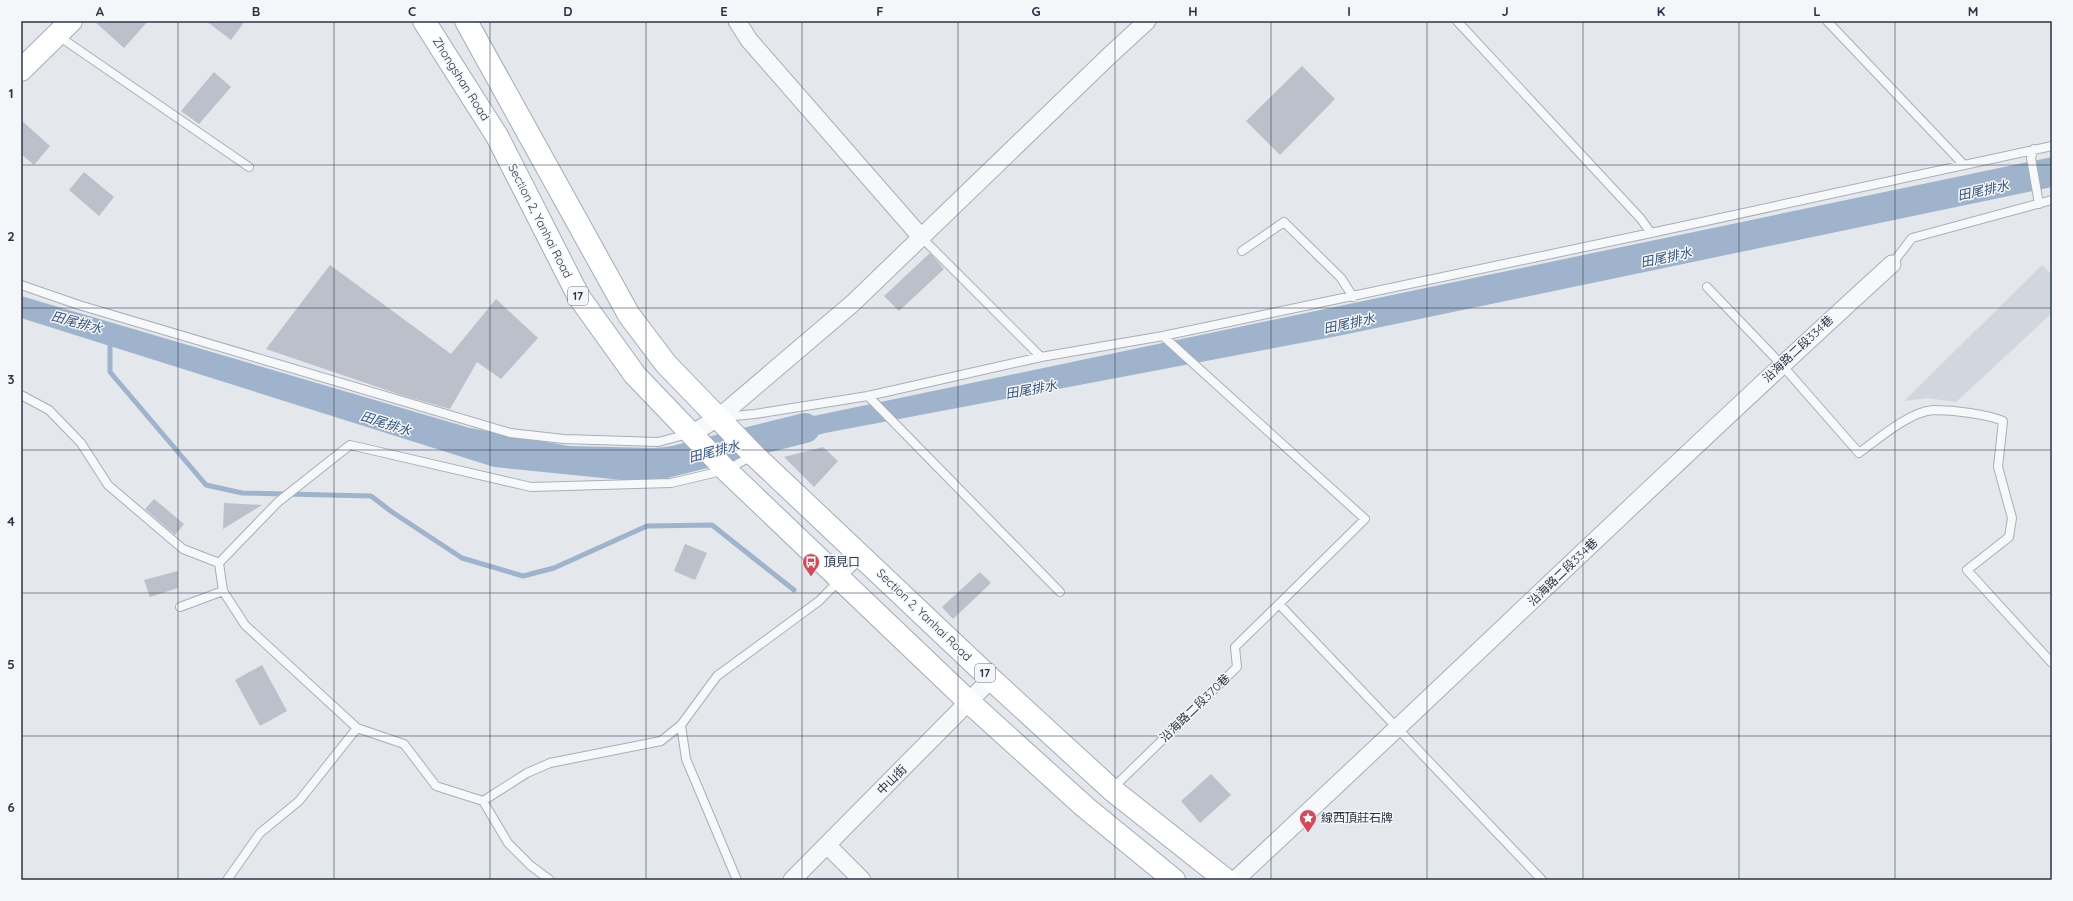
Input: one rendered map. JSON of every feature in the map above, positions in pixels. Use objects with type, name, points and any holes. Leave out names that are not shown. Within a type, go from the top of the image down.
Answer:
[{"type":"main road","name":"Zhongshan Road","points":[[424,21],[497,136]]},
{"type":"main road","name":"17","points":[[466,21],[630,315],[666,364],[754,455]]},
{"type":"main road","points":[[21,70],[64,28]]},
{"type":"main road","name":"Section 2, Yanhai Road","points":[[497,136],[578,297],[635,375],[690,434]]},
{"type":"main road","name":"17","points":[[690,434],[969,702],[1084,807],[1174,880]]},
{"type":"main road","name":"Section 2, Yanhai Road","points":[[754,455],[990,678],[1111,789],[1226,880]]},
{"type":"street","points":[[737,21],[749,40],[921,237]]},
{"type":"street","points":[[690,434],[718,418],[853,303],[1102,62],[1147,21]]},
{"type":"street","name":"沿海路二段334巷","points":[[1235,880],[1399,728],[1781,364],[1892,264]]},
{"type":"street","name":"中山街","points":[[792,880],[969,702],[990,678]]},
{"type":"street","points":[[827,845],[862,880]]},
{"type":"lane","points":[[1457,21],[1641,219],[1651,234]]},
{"type":"lane","points":[[1827,21],[1964,165]]},
{"type":"lane","points":[[64,28],[249,167]]},
{"type":"lane","points":[[718,418],[755,414],[868,396],[1041,356],[1163,336],[1651,234],[1964,165],[2032,153],[2052,146]]},
{"type":"lane","points":[[2032,153],[2039,203]]},
{"type":"lane","points":[[1892,264],[1912,238],[2052,200]]},
{"type":"lane","points":[[1242,251],[1284,222],[1341,278],[1353,297]]},
{"type":"lane","points":[[921,237],[1041,356]]},
{"type":"lane","points":[[21,285],[79,305],[510,433],[564,439],[658,442],[690,434]]},
{"type":"lane","points":[[1707,287],[1781,364],[1859,453],[1917,414],[1932,410],[1962,412],[1994,417],[2002,421],[1998,467],[2012,518],[2009,538],[1967,570],[2052,663]]},
{"type":"lane","points":[[1163,336],[1366,519],[1279,604],[1399,728],[1542,880]]},
{"type":"lane","points":[[21,395],[49,410],[81,443],[108,485],[183,549],[219,563]]},
{"type":"lane","points":[[868,396],[877,407],[1060,592]]},
{"type":"lane","points":[[219,563],[278,502],[350,445],[531,488],[671,483],[726,470],[754,455]]},
{"type":"lane","points":[[483,801],[527,773],[550,763],[661,741],[681,725],[717,676],[819,601],[862,557]]},
{"type":"lane","points":[[219,563],[223,591],[245,625],[357,728],[404,744],[436,786],[483,801],[508,843],[531,866],[550,880]]},
{"type":"lane","points":[[180,606],[223,591]]},
{"type":"lane","name":"沿海路二段370巷","points":[[1111,789],[1237,667],[1235,647],[1279,604]]},
{"type":"lane","points":[[681,725],[686,759],[737,880]]},
{"type":"lane","points":[[227,880],[260,833],[299,801],[357,728]]},
{"type":"shaded area","points":[[2042,265],[2052,275],[2052,313],[1956,402],[1927,398],[1904,401]]},
{"type":"water","points":[[2052,157],[2052,187],[1338,336],[825,433],[774,447],[756,428]]},
{"type":"water","points":[[21,296],[470,428],[569,446],[654,448],[674,446],[695,466],[659,478],[623,480],[494,467],[21,318]]},
{"type":"building","points":[[94,21],[148,21],[124,48]]},
{"type":"building","points":[[206,21],[245,21],[231,40]]},
{"type":"building","points":[[1302,66],[1335,99],[1280,155],[1246,121]]},
{"type":"building","points":[[214,72],[231,87],[199,124],[181,111]]},
{"type":"building","points":[[21,120],[50,146],[34,165],[21,154]]},
{"type":"building","points":[[84,172],[114,197],[99,216],[69,190]]},
{"type":"building","points":[[930,253],[944,269],[899,311],[884,296]]},
{"type":"building","points":[[330,265],[451,354],[496,299],[538,338],[501,379],[477,362],[450,409],[401,395],[266,349]]},
{"type":"building","points":[[823,447],[838,461],[814,487],[784,457]]},
{"type":"building","points":[[154,499],[184,524],[175,535],[145,509]]},
{"type":"building","points":[[224,503],[262,505],[223,529]]},
{"type":"building","points":[[685,544],[707,553],[695,580],[674,571]]},
{"type":"building","points":[[178,571],[178,588],[150,597],[144,580]]},
{"type":"building","points":[[980,572],[991,583],[953,619],[942,607]]},
{"type":"building","points":[[262,665],[287,711],[260,726],[235,680]]},
{"type":"building","points":[[1211,774],[1231,795],[1200,823],[1181,801]]},
{"type":"waterway","points":[[110,341],[110,372],[206,485],[242,493],[371,496],[392,512],[462,558],[523,576],[554,568],[647,526],[712,525],[794,590]]},
{"type":"waterway","name":"田尾排水","points":[[646,468],[805,428]]},
{"type":"place","name":"頂見口","points":[[811,577]]},
{"type":"place","name":"線西頂莊石牌","points":[[1308,833]]}]
